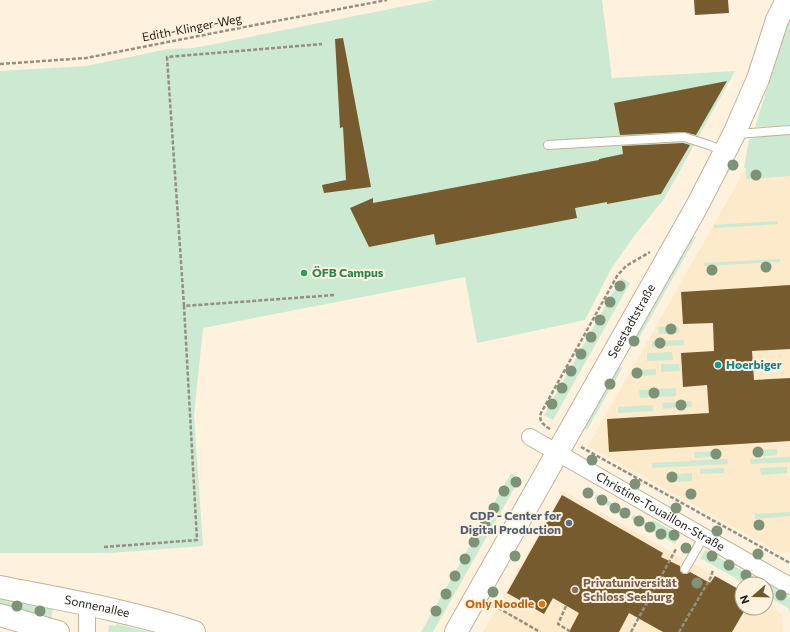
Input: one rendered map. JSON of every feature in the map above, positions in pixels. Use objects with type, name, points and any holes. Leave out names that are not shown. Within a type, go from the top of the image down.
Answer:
[{"type":"street","name":"Seestadtstraße","points":[[456,632],[697,206],[729,143],[758,79],[776,20],[787,0]]},
{"type":"street","name":"Christine-Touaillon-Straße","points":[[530,438],[790,586]]},
{"type":"street","name":"Sonnenallee","points":[[0,587],[87,604],[166,623],[194,632]]},
{"type":"street","points":[[87,604],[87,632]]},
{"type":"street","points":[[0,615],[58,632]]},
{"type":"lane","points":[[548,145],[684,136],[709,145],[729,143],[790,130]]},
{"type":"lane","points":[[684,569],[704,536]]},
{"type":"path","name":"Edith-Klinger-Weg","points":[[0,64],[86,58],[255,24],[387,0]]},
{"type":"path","points":[[104,547],[197,540],[184,306],[167,57],[322,44]]},
{"type":"path","points":[[553,431],[546,427],[541,421],[539,417],[541,413],[617,276],[626,266],[652,250]]},
{"type":"path","points":[[184,306],[335,295]]},
{"type":"path","points":[[581,447],[790,563]]},
{"type":"path","points":[[631,632],[676,549]]},
{"type":"path","points":[[679,632],[711,577],[713,570]]},
{"type":"path","points":[[493,605],[540,632]]},
{"type":"path","points":[[566,606],[558,624],[571,632]]},
{"type":"shaded area","points":[[790,165],[790,552],[780,553],[588,446],[746,168]]},
{"type":"shaded area","points":[[563,491],[734,587],[734,616],[774,616],[774,610],[782,614],[783,632],[483,632]]},
{"type":"green space","name":"ÖFB Campus","points":[[435,0],[602,0],[612,78],[735,71],[664,199],[634,236],[611,269],[585,320],[477,343],[465,277],[203,328],[194,415],[203,546],[110,553],[0,553],[0,71],[86,66],[168,49],[194,48]]},
{"type":"green space","points":[[790,18],[790,125],[755,127],[788,24]]},
{"type":"green space","points":[[790,135],[790,176],[746,179],[746,168],[744,168],[749,140],[754,137]]},
{"type":"green space","points":[[778,221],[778,224],[714,228],[713,225]]},
{"type":"green space","points":[[691,234],[696,237],[635,345],[630,342]]},
{"type":"green space","points":[[780,259],[780,262],[704,266],[703,263]]},
{"type":"green space","points":[[621,278],[630,283],[553,420],[544,415]]},
{"type":"green space","points":[[678,326],[679,333],[659,334],[658,327]]},
{"type":"green space","points":[[684,340],[684,345],[652,347],[652,341]]},
{"type":"green space","points":[[672,352],[673,360],[647,361],[647,353]]},
{"type":"green space","points":[[661,364],[679,364],[680,371],[661,372]]},
{"type":"green space","points":[[617,365],[622,368],[587,430],[582,427]]},
{"type":"green space","points":[[656,369],[656,375],[632,376],[632,370]]},
{"type":"green space","points":[[676,388],[676,396],[640,398],[639,390]]},
{"type":"green space","points":[[691,401],[692,407],[663,409],[662,403]]},
{"type":"green space","points":[[653,405],[653,411],[618,413],[618,407]]},
{"type":"green space","points":[[777,449],[777,455],[756,457],[755,450]]},
{"type":"green space","points":[[719,451],[720,456],[695,458],[694,452]]},
{"type":"green space","points":[[790,457],[790,462],[751,464],[750,459]]},
{"type":"green space","points":[[727,459],[728,464],[652,468],[652,463]]},
{"type":"green space","points":[[787,467],[787,473],[761,475],[760,468]]},
{"type":"green space","points":[[724,468],[724,473],[700,474],[700,469]]},
{"type":"green space","points":[[511,473],[520,478],[433,632],[421,632]]},
{"type":"green space","points":[[692,473],[692,481],[669,482],[668,475]]},
{"type":"green space","points":[[597,494],[628,512],[626,516],[594,498]]},
{"type":"green space","points":[[790,512],[790,516],[755,519],[755,514]]},
{"type":"green space","points":[[633,515],[650,524],[653,520],[680,535],[675,544],[631,519]]},
{"type":"green space","points":[[705,550],[752,576],[734,576],[734,577],[700,558]]},
{"type":"green space","points":[[774,587],[790,597],[790,612],[788,608],[774,600]]},
{"type":"green space","points":[[0,594],[54,604],[50,624],[0,611]]},
{"type":"green space","points":[[116,624],[150,632],[108,632],[109,625],[116,626]]},
{"type":"building","points":[[694,0],[728,0],[729,13],[695,15]]},
{"type":"building","points":[[343,38],[371,187],[324,193],[322,185],[346,180],[343,127],[340,128],[335,39]]},
{"type":"building","points":[[727,81],[696,135],[684,132],[620,135],[614,103]]},
{"type":"building","points":[[683,143],[690,145],[661,194],[575,208],[577,218],[436,245],[434,234],[369,247],[350,208],[373,198],[373,203],[599,160],[623,154],[622,146]]},
{"type":"building","name":"Hoerbiger","points":[[790,285],[790,349],[752,351],[754,380],[790,378],[790,441],[609,452],[607,419],[709,413],[707,385],[683,387],[681,353],[714,351],[713,323],[683,324],[681,292]]},
{"type":"building","points":[[562,495],[663,553],[661,557],[680,566],[680,571],[683,574],[690,572],[710,583],[715,576],[734,587],[734,616],[741,616],[732,632],[663,632],[629,613],[619,632],[569,632],[579,613],[553,598],[544,614],[507,593]]},
{"type":"place","name":"ÖFB Campus","points":[[304,273]]},
{"type":"place","name":"Hoerbiger","points":[[718,365]]},
{"type":"place","name":"CDP - Center for Digital Production","points":[[569,523]]},
{"type":"place","name":"Privatuniversität Schloss Seeburg","points":[[575,590]]},
{"type":"place","name":"Only Noodle","points":[[542,604]]}]
